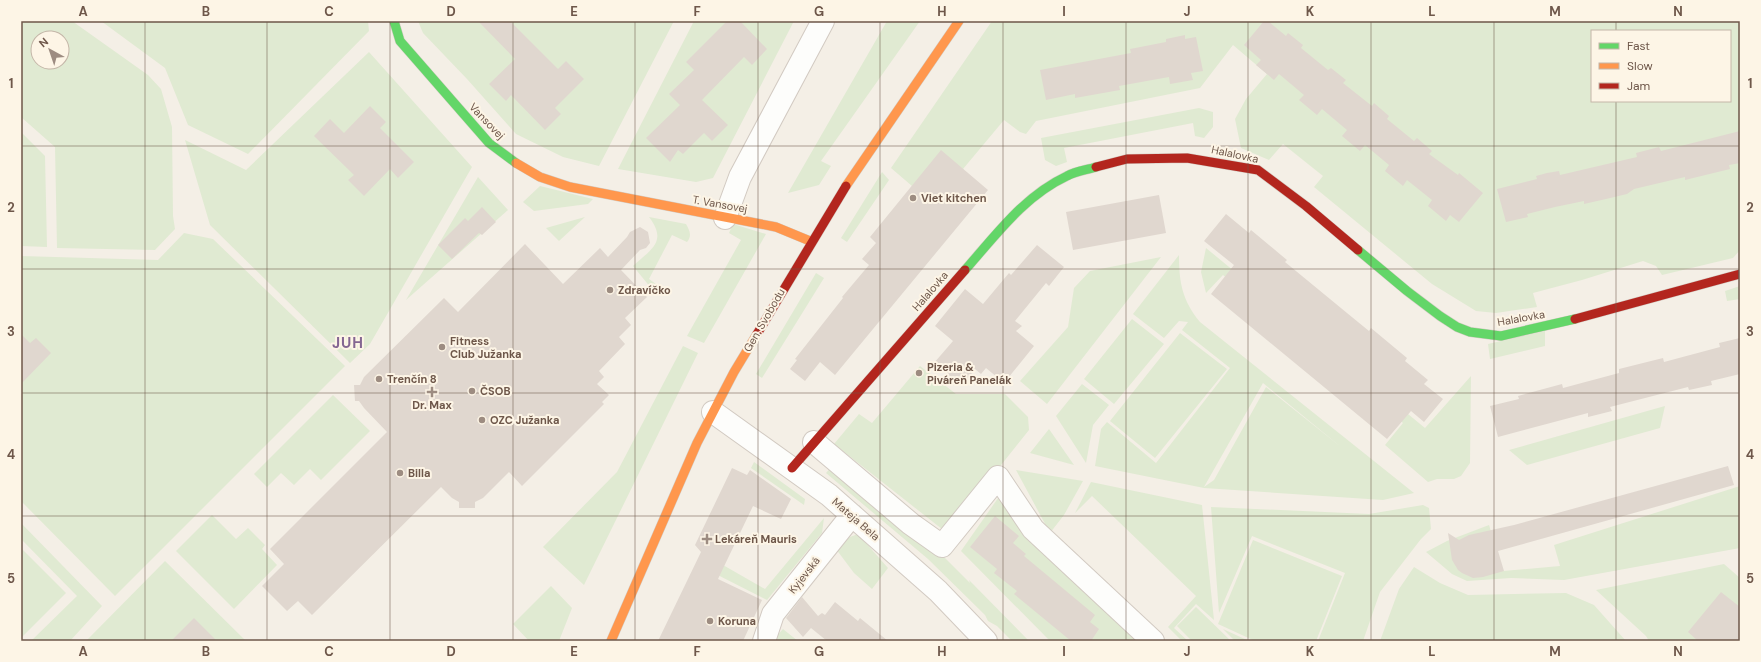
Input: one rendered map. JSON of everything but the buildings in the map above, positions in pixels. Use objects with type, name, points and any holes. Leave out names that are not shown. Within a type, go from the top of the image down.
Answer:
[{"type":"street","name":"Vansovej","points":[[394,21],[400,41],[489,144],[508,158],[540,177],[570,187],[622,198]]},
{"type":"street","points":[[725,218],[740,177],[823,21]]},
{"type":"street","name":"Gen. Svobodu","points":[[611,641],[697,443],[734,372],[810,241],[839,196],[959,21]]},
{"type":"street","name":"Halalovka","points":[[792,468],[1017,211],[1039,191],[1068,175],[1127,158],[1187,158],[1258,170],[1306,206],[1407,291],[1440,316],[1457,327],[1470,332],[1501,336],[1580,318],[1740,274]]},
{"type":"street","name":"T. Vansovej","points":[[622,198],[776,227],[810,241]]},
{"type":"street","name":"Mateja Bela","points":[[713,412],[792,468],[852,515],[938,591],[986,641]]},
{"type":"street","points":[[814,442],[912,524],[942,546],[998,477],[1033,529],[1153,641]]},
{"type":"street","name":"Kyjevská","points":[[764,641],[773,614],[852,515]]},
{"type":"green space","points":[[21,21],[72,21],[148,75],[161,89],[172,127],[173,216],[175,229],[155,250],[57,248],[55,147],[21,117]]},
{"type":"green space","points":[[101,21],[368,21],[369,31],[248,154],[188,125],[165,68]]},
{"type":"green space","points":[[418,21],[674,21],[599,166],[563,157],[516,134],[467,79],[423,33]]},
{"type":"green space","points":[[694,21],[794,21],[713,178],[696,182],[618,169]]},
{"type":"green space","points":[[887,21],[920,21],[821,161],[831,166],[819,185],[788,193]]},
{"type":"green space","points":[[992,21],[1740,21],[1740,250],[1733,258],[1662,275],[1656,266],[1643,261],[1582,280],[1533,293],[1537,307],[1496,313],[1476,311],[1432,284],[1314,187],[1323,176],[1283,144],[1269,160],[1241,148],[1235,119],[1246,99],[1267,74],[1233,45],[1200,88],[1036,121],[1026,134],[1020,132],[1004,120],[963,169],[912,186],[891,168]]},
{"type":"green space","points":[[369,52],[472,167],[370,344],[350,363],[210,225],[185,140],[246,170]]},
{"type":"green space","points":[[1199,108],[1213,112],[1213,127],[1204,138],[1195,136],[1193,123],[1064,148],[1067,162],[1056,166],[1045,160],[1041,138]]},
{"type":"green space","points":[[21,132],[45,156],[47,247],[21,246]]},
{"type":"green space","points":[[882,172],[889,180],[847,242],[841,238]]},
{"type":"green space","points":[[478,177],[508,210],[406,300]]},
{"type":"green space","points":[[540,186],[593,199],[588,204],[534,211],[523,202]]},
{"type":"green space","points":[[585,217],[559,241],[546,228]]},
{"type":"green space","points":[[649,217],[686,224],[690,233],[690,238],[687,242],[672,235],[649,279],[663,289],[659,294],[651,288],[633,266],[651,250],[657,239],[655,226]]},
{"type":"green space","points":[[733,224],[766,234],[704,343],[687,336],[741,240],[729,233]]},
{"type":"green space","points":[[184,233],[213,239],[345,366],[115,596],[21,501],[21,256],[158,260]]},
{"type":"green space","points":[[1206,248],[1425,428],[1471,376],[1470,463],[1461,476],[1454,479],[1437,479],[1428,482],[1385,445],[1403,423],[1223,275],[1206,293],[1201,272]]},
{"type":"green space","points":[[1179,255],[1181,282],[1185,298],[1200,322],[1414,493],[1383,500],[1204,488],[1095,466],[1101,429],[1107,422],[1156,463],[1230,368],[1182,330],[1188,322],[1179,321],[1164,338],[1133,314]],"holes":[[[1263,383],[1341,447],[1266,387],[1214,480],[1204,487]]]},
{"type":"green space","points":[[1161,257],[1047,404],[1020,381],[1068,327],[1074,288],[1090,271]]},
{"type":"green space","points":[[816,273],[824,278],[762,378],[756,374]]},
{"type":"green space","points":[[1740,286],[1740,299],[1727,301],[1725,291]]},
{"type":"green space","points":[[1132,319],[1164,344],[1114,404],[1084,379]]},
{"type":"green space","points":[[1545,331],[1545,346],[1490,359],[1488,344]]},
{"type":"green space","points":[[1180,333],[1227,369],[1155,458],[1110,421]]},
{"type":"green space","points":[[683,346],[698,353],[584,585],[543,547],[617,472]]},
{"type":"green space","points":[[920,366],[956,394],[1005,394],[1028,417],[1029,430],[947,533],[834,444],[859,414],[872,423]]},
{"type":"green space","points":[[1082,384],[1109,405],[1093,425],[1086,463],[1056,416]]},
{"type":"green space","points":[[333,395],[370,431],[321,480],[310,469],[294,485],[281,473],[267,487],[254,474]]},
{"type":"green space","points":[[1665,406],[1660,428],[1527,465],[1509,450]]},
{"type":"green space","points":[[1049,429],[1074,465],[1030,453]]},
{"type":"green space","points":[[754,462],[805,499],[804,505],[751,468]]},
{"type":"green space","points":[[834,464],[936,549],[1029,641],[1012,641],[997,626],[988,621],[985,615],[928,559],[826,473]]},
{"type":"green space","points":[[1016,470],[1083,481],[1064,515],[1050,533]]},
{"type":"green space","points":[[1091,482],[1202,505],[1214,620],[1196,604],[1174,628],[1188,641],[1182,641],[1168,627],[1196,596],[1092,496],[1075,513]]},
{"type":"green space","points":[[1740,486],[1740,548],[1564,580],[1511,578],[1467,581],[1452,574],[1426,552],[1447,541],[1489,525],[1503,571],[1560,566],[1554,545]]},
{"type":"green space","points":[[1003,491],[1142,641],[1050,641],[961,551]]},
{"type":"green space","points":[[1423,505],[1429,508],[1431,529],[1421,539],[1380,592],[1363,641],[1318,641],[1345,573],[1252,536],[1219,613],[1211,507],[1369,514]]},
{"type":"green space","points":[[212,515],[236,539],[248,528],[265,545],[262,549],[277,565],[234,609],[176,551]]},
{"type":"green space","points":[[824,518],[822,533],[767,600],[696,564],[702,553],[765,589]]},
{"type":"green space","points":[[21,523],[102,606],[70,641],[31,641],[77,596],[21,539]]},
{"type":"green space","points":[[858,534],[888,568],[872,589],[854,573],[836,549],[842,540]]},
{"type":"green space","points":[[1253,540],[1342,576],[1316,641],[1255,641],[1218,624]]},
{"type":"green space","points":[[21,548],[66,593],[21,638]]},
{"type":"green space","points":[[165,561],[246,641],[86,641]]},
{"type":"green space","points":[[1724,564],[1740,578],[1740,641],[1649,641],[1646,636],[1596,590]]},
{"type":"green space","points":[[1414,567],[1440,583],[1468,595],[1566,593],[1594,605],[1626,641],[1380,641],[1399,589]]},
{"type":"green space","points":[[551,586],[572,608],[559,641],[529,641],[513,624]]},
{"type":"green space","points":[[1196,607],[1231,641],[1192,641],[1177,626]]},
{"type":"green space","points":[[783,629],[798,641],[772,641]]},
{"type":"green space","points":[[1223,629],[1249,641],[1235,641]]},
{"type":"traffic: fast","points":[[394,21],[400,41],[489,143],[516,163]]},
{"type":"traffic: fast","points":[[965,270],[1012,217],[1037,194],[1070,174],[1096,167]]},
{"type":"traffic: fast","points":[[1358,250],[1407,291],[1440,316],[1457,327],[1470,332],[1501,336],[1575,319]]},
{"type":"traffic: slow","points":[[846,186],[959,21]]},
{"type":"traffic: slow","points":[[516,163],[540,177],[570,187],[776,227],[810,241]]},
{"type":"traffic: slow","points":[[611,641],[697,443],[734,372],[757,334]]},
{"type":"traffic: jam","points":[[1096,167],[1127,159],[1187,158],[1258,170],[1306,206],[1358,250]]},
{"type":"traffic: jam","points":[[757,334],[846,186]]},
{"type":"traffic: jam","points":[[792,468],[965,270]]},
{"type":"traffic: jam","points":[[1575,319],[1740,274]]},
{"type":"place","name":"Viet kitchen","points":[[913,198]]},
{"type":"place","name":"Zdravíčko","points":[[610,290]]},
{"type":"place","name":"Fitness Club Južanka","points":[[442,347]]},
{"type":"place","name":"Pizeria & Piváreň Panelák","points":[[919,373]]},
{"type":"place","name":"Trenčín 8","points":[[379,379]]},
{"type":"place","name":"ČSOB","points":[[472,391]]},
{"type":"place","name":"Dr. Max","points":[[432,392]]},
{"type":"place","name":"OZC Južanka","points":[[482,420]]},
{"type":"place","name":"Billa","points":[[400,473]]},
{"type":"place","name":"Lekáreň Mauris","points":[[707,539]]},
{"type":"place","name":"Koruna","points":[[710,621]]},
{"type":"district","name":"JUH","points":[[348,343]]}]
